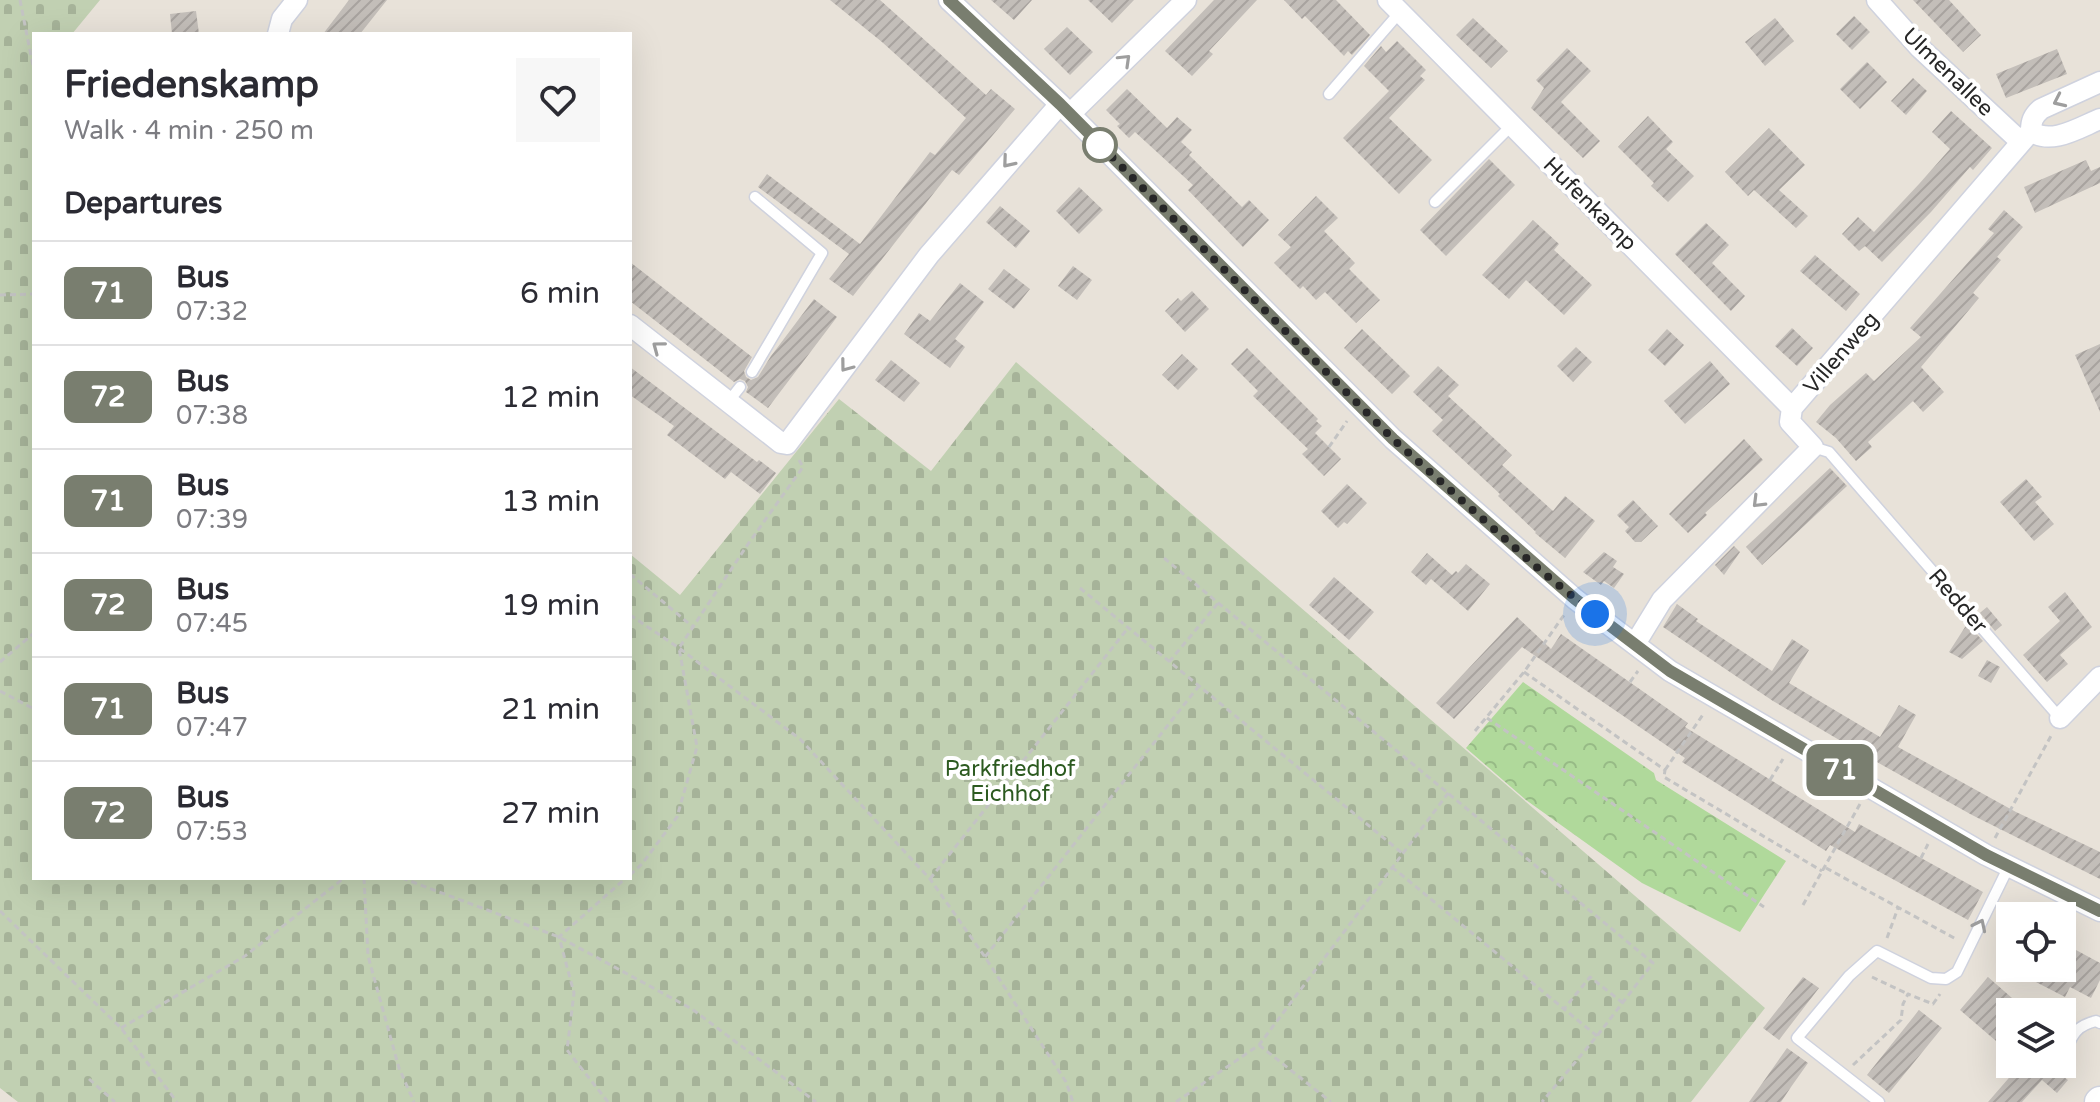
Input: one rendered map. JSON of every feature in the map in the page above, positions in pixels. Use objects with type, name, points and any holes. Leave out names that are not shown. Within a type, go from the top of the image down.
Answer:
[{"type":"street","points":[[279,32],[282,19],[297,0]]},
{"type":"street","points":[[949,0],[1065,109],[1393,439],[1575,599],[1670,671],[1986,855],[2100,911]]},
{"type":"street","points":[[632,326],[735,394],[781,443],[787,444],[929,255],[1065,109],[1186,0]]},
{"type":"street","name":"Ulmenallee","points":[[1877,0],[1920,48],[2026,136]]},
{"type":"street","name":"Hufenkamp","points":[[1394,6],[1792,408]]},
{"type":"street","name":"Villenweg","points":[[1813,447],[1790,422],[1792,408],[2026,136],[2041,109],[2100,82]]},
{"type":"street","points":[[2026,136],[2049,138],[2100,119]]},
{"type":"street","points":[[1635,644],[1662,600],[1813,447]]},
{"type":"street","points":[[2060,718],[2100,677]]},
{"type":"lane","points":[[1329,94],[1394,6]]},
{"type":"lane","points":[[1435,202],[1512,125]]},
{"type":"lane","points":[[752,372],[822,253],[755,197]]},
{"type":"lane","name":"Redder","points":[[1813,447],[1829,452],[2060,718]]},
{"type":"lane","points":[[1879,1102],[1797,1038],[1859,967],[1877,951],[1931,978],[1946,979],[1957,972],[2009,866]]},
{"type":"lane","points":[[2076,1030],[2083,1024],[2100,1023]]},
{"type":"path","points":[[20,0],[32,58]]},
{"type":"path","points":[[0,295],[32,294]]},
{"type":"path","points":[[1329,447],[1345,423]]},
{"type":"path","points":[[632,873],[677,817],[697,747],[679,648],[803,467],[787,444]]},
{"type":"path","points":[[1164,558],[1653,963],[1542,1102]]},
{"type":"path","points":[[632,576],[693,627]]},
{"type":"path","points":[[1080,588],[1402,853]]},
{"type":"path","points":[[1475,731],[1524,672],[1575,599]]},
{"type":"path","points":[[1169,662],[1219,602]]},
{"type":"path","points":[[632,616],[800,739],[930,879],[1066,1082],[1073,1102]]},
{"type":"path","points":[[930,879],[1129,627]]},
{"type":"path","points":[[0,662],[32,635]]},
{"type":"path","points":[[1524,672],[1665,770]]},
{"type":"path","points":[[985,957],[1198,687]]},
{"type":"path","points":[[0,691],[32,708]]},
{"type":"path","points":[[1715,697],[1665,770],[1664,777],[1824,870],[1970,947]]},
{"type":"path","points":[[1487,718],[1764,907]]},
{"type":"path","points":[[1986,855],[2060,718]]},
{"type":"path","points":[[1770,780],[1794,743]]},
{"type":"path","points":[[1803,905],[1870,787]]},
{"type":"path","points":[[1176,1102],[1259,1045],[1449,792]]},
{"type":"path","points":[[1392,867],[1597,1036]]},
{"type":"path","points":[[121,1028],[245,956],[341,880]]},
{"type":"path","points":[[364,880],[368,956],[399,1068],[414,1102]]},
{"type":"path","points":[[407,880],[559,937],[692,1009],[814,1101]]},
{"type":"path","points":[[559,937],[623,880]]},
{"type":"path","points":[[1877,951],[1891,932],[1898,908]]},
{"type":"path","points":[[0,911],[121,1028],[177,1102]]},
{"type":"path","points":[[559,937],[574,993],[567,1050],[608,1102]]},
{"type":"path","points":[[1859,967],[1878,981],[1933,1004],[1946,979]]},
{"type":"path","points":[[1564,1009],[1590,977],[1623,1003]]},
{"type":"path","points":[[1843,1074],[1901,1020],[1908,994]]},
{"type":"path","points":[[1259,1045],[1331,1102]]},
{"type":"path","points":[[89,1079],[115,1102]]},
{"type":"path","points":[[808,1102],[814,1101]]},
{"type":"green space","name":"Parkfriedhof Eichhof","points":[[0,0],[100,0],[74,32],[32,32],[32,880],[632,880],[632,556],[680,595],[839,399],[931,471],[1016,362],[1765,1008],[1691,1102],[18,1102],[0,1088]]},
{"type":"green space","points":[[1523,682],[1654,773],[1656,780],[1786,861],[1740,932],[1642,883],[1526,800],[1466,748]]},
{"type":"building","points":[[349,0],[387,0],[362,32],[325,32]]},
{"type":"building","points":[[830,0],[880,0],[986,95],[991,89],[1015,109],[959,175],[952,170],[853,296],[829,279],[849,254],[758,187],[767,174],[860,244],[930,152],[935,155],[966,118]]},
{"type":"building","points":[[991,0],[1032,0],[1014,20]]},
{"type":"building","points":[[1088,0],[1134,0],[1112,23]]},
{"type":"building","points":[[1214,0],[1257,0],[1209,51],[1213,54],[1192,76],[1165,51]]},
{"type":"building","points":[[1284,0],[1336,0],[1370,35],[1352,55],[1348,51],[1344,56],[1305,16],[1302,19]]},
{"type":"building","points":[[1913,0],[1949,0],[1981,35],[1963,52]]},
{"type":"building","points":[[196,11],[199,32],[172,32],[170,14]]},
{"type":"building","points":[[1854,16],[1870,32],[1852,50],[1836,34]]},
{"type":"building","points":[[1473,18],[1508,51],[1491,68],[1456,35]]},
{"type":"building","points":[[1775,18],[1794,41],[1765,66],[1745,42]]},
{"type":"building","points":[[1067,27],[1093,52],[1070,75],[1044,49]]},
{"type":"building","points":[[1397,41],[1426,70],[1420,76],[1425,80],[1389,118],[1432,160],[1399,194],[1343,138],[1389,91],[1364,66],[1381,46],[1386,52]]},
{"type":"building","points":[[1567,48],[1591,71],[1561,102],[1600,141],[1583,158],[1531,108],[1544,88],[1536,80]]},
{"type":"building","points":[[2057,49],[2067,74],[2006,98],[1996,74]]},
{"type":"building","points":[[1867,62],[1887,82],[1860,109],[1840,89]]},
{"type":"building","points":[[1913,78],[1927,91],[1906,115],[1891,101]]},
{"type":"building","points":[[1127,89],[1167,128],[1177,117],[1192,130],[1181,142],[1192,152],[1189,155],[1242,207],[1249,200],[1269,220],[1243,247],[1188,190],[1193,185],[1135,132],[1129,138],[1117,126],[1120,124],[1106,110]]},
{"type":"building","points":[[1951,111],[1992,148],[1973,170],[1970,167],[1882,262],[1865,246],[1859,251],[1842,234],[1858,217],[1874,232],[1919,184],[1950,149],[1932,132]]},
{"type":"building","points":[[1648,116],[1673,142],[1666,149],[1694,176],[1668,202],[1651,186],[1654,183],[1618,147]]},
{"type":"building","points":[[1769,128],[1805,165],[1779,190],[1808,216],[1796,228],[1754,190],[1748,196],[1725,172]]},
{"type":"building","points":[[1489,159],[1515,185],[1446,256],[1420,230]]},
{"type":"building","points":[[2086,160],[2091,171],[2100,167],[2100,183],[2035,213],[2024,187]]},
{"type":"building","points":[[1079,187],[1103,210],[1079,234],[1056,211]]},
{"type":"building","points":[[1316,196],[1338,218],[1324,231],[1355,263],[1349,269],[1380,300],[1356,323],[1325,292],[1316,300],[1274,263],[1291,247],[1278,235]]},
{"type":"building","points":[[1000,206],[1030,231],[1016,248],[986,222]]},
{"type":"building","points":[[2004,210],[2023,227],[1997,257],[2001,260],[1973,293],[1979,298],[1921,367],[1944,392],[1923,412],[1913,401],[1868,442],[1872,447],[1856,461],[1836,438],[1816,422],[1866,373],[1874,381],[1921,337],[1910,328],[1994,233],[1988,229]]},
{"type":"building","points":[[1533,220],[1559,244],[1554,250],[1592,285],[1564,315],[1526,280],[1509,299],[1482,275]]},
{"type":"building","points":[[1706,223],[1729,245],[1712,263],[1745,296],[1731,311],[1675,254]]},
{"type":"building","points":[[1815,255],[1860,294],[1846,311],[1800,271]]},
{"type":"building","points":[[632,264],[752,357],[744,371],[751,380],[758,377],[814,299],[837,317],[768,408],[746,392],[748,387],[745,381],[740,379],[734,382],[632,303]]},
{"type":"building","points":[[1073,266],[1092,280],[1077,300],[1058,286]]},
{"type":"building","points":[[1004,269],[1030,289],[1014,309],[988,289]]},
{"type":"building","points":[[960,283],[984,302],[955,339],[965,347],[950,368],[904,334],[919,313],[930,321]]},
{"type":"building","points":[[1192,291],[1209,309],[1185,332],[1165,311],[1178,298],[1181,301]]},
{"type":"building","points":[[1792,328],[1813,348],[1797,366],[1775,346]]},
{"type":"building","points":[[1362,329],[1410,376],[1392,394],[1344,348]]},
{"type":"building","points":[[1667,329],[1684,345],[1665,366],[1648,350]]},
{"type":"building","points":[[2100,344],[2100,412],[2075,355]]},
{"type":"building","points":[[1576,347],[1592,362],[1573,382],[1557,366]]},
{"type":"building","points":[[1247,348],[1318,419],[1316,421],[1322,426],[1315,433],[1341,459],[1324,476],[1302,454],[1308,449],[1253,396],[1258,391],[1231,364]]},
{"type":"building","points":[[1182,354],[1198,369],[1178,390],[1162,375]]},
{"type":"building","points":[[891,360],[920,383],[904,402],[875,380]]},
{"type":"building","points":[[1710,361],[1730,384],[1685,424],[1664,401]]},
{"type":"building","points":[[1438,366],[1459,385],[1448,396],[1512,455],[1502,465],[1553,511],[1565,496],[1595,521],[1565,558],[1535,533],[1498,496],[1500,494],[1432,431],[1443,420],[1413,392]]},
{"type":"building","points":[[632,368],[776,473],[760,494],[731,472],[725,479],[667,435],[674,426],[632,396]]},
{"type":"building","points":[[1744,439],[1763,460],[1705,513],[1707,515],[1688,533],[1669,514]]},
{"type":"building","points":[[1830,468],[1847,486],[1762,565],[1746,547]]},
{"type":"building","points":[[2026,479],[2042,497],[2035,502],[2054,524],[2034,541],[2000,502]]},
{"type":"building","points":[[1347,484],[1367,503],[1347,524],[1344,522],[1338,528],[1321,511]]},
{"type":"building","points":[[1633,500],[1658,526],[1641,542],[1635,542],[1625,531],[1629,527],[1617,515]]},
{"type":"building","points":[[1734,546],[1740,552],[1724,575],[1715,565]]},
{"type":"building","points":[[1604,552],[1617,561],[1613,567],[1624,574],[1614,588],[1604,581],[1601,585],[1583,572]]},
{"type":"building","points":[[1427,553],[1452,575],[1466,564],[1490,584],[1468,611],[1431,579],[1426,585],[1411,572]]},
{"type":"building","points":[[1334,577],[1374,612],[1349,640],[1309,605]]},
{"type":"building","points":[[2065,592],[2092,627],[2060,655],[2068,664],[2047,682],[2023,655],[2060,621],[2048,607]]},
{"type":"building","points":[[1677,604],[1698,619],[1696,621],[1772,671],[1792,639],[1809,650],[1789,683],[1880,737],[1899,705],[1916,715],[1898,747],[2016,812],[2100,852],[2100,879],[1972,815],[1773,701],[1663,627]]},
{"type":"building","points":[[1987,607],[2002,625],[1995,631],[1980,613]]},
{"type":"building","points":[[1517,617],[1551,649],[1561,634],[1688,723],[1685,727],[1855,832],[1859,824],[1983,892],[1968,920],[1830,845],[1826,851],[1682,762],[1685,758],[1522,647],[1454,719],[1436,703]]},
{"type":"building","points":[[1967,624],[1983,641],[1962,659],[1949,652]]},
{"type":"building","points":[[1987,660],[2000,667],[1991,683],[1978,676]]},
{"type":"building","points":[[2076,950],[2100,963],[2100,980],[2091,998],[2070,987],[2065,997],[2036,982],[2076,982]]},
{"type":"building","points":[[1803,977],[1819,988],[1779,1040],[1763,1028]]},
{"type":"building","points":[[1988,977],[2012,998],[1996,998],[1996,1041],[1960,1010]]},
{"type":"building","points":[[1919,1010],[1942,1028],[1889,1093],[1867,1075]]},
{"type":"building","points":[[1787,1048],[1808,1063],[1781,1102],[1749,1102]]},
{"type":"building","points":[[2009,1078],[2068,1080],[2057,1093],[2042,1080],[2022,1102],[1988,1102]]},
{"type":"bus line","name":"71","points":[[949,0],[1060,104],[1393,439],[1575,599],[1670,671],[1986,855],[2100,911]]},
{"type":"route","points":[[1100,145],[1091,136],[1393,439],[1541,571],[1595,614]]}]
